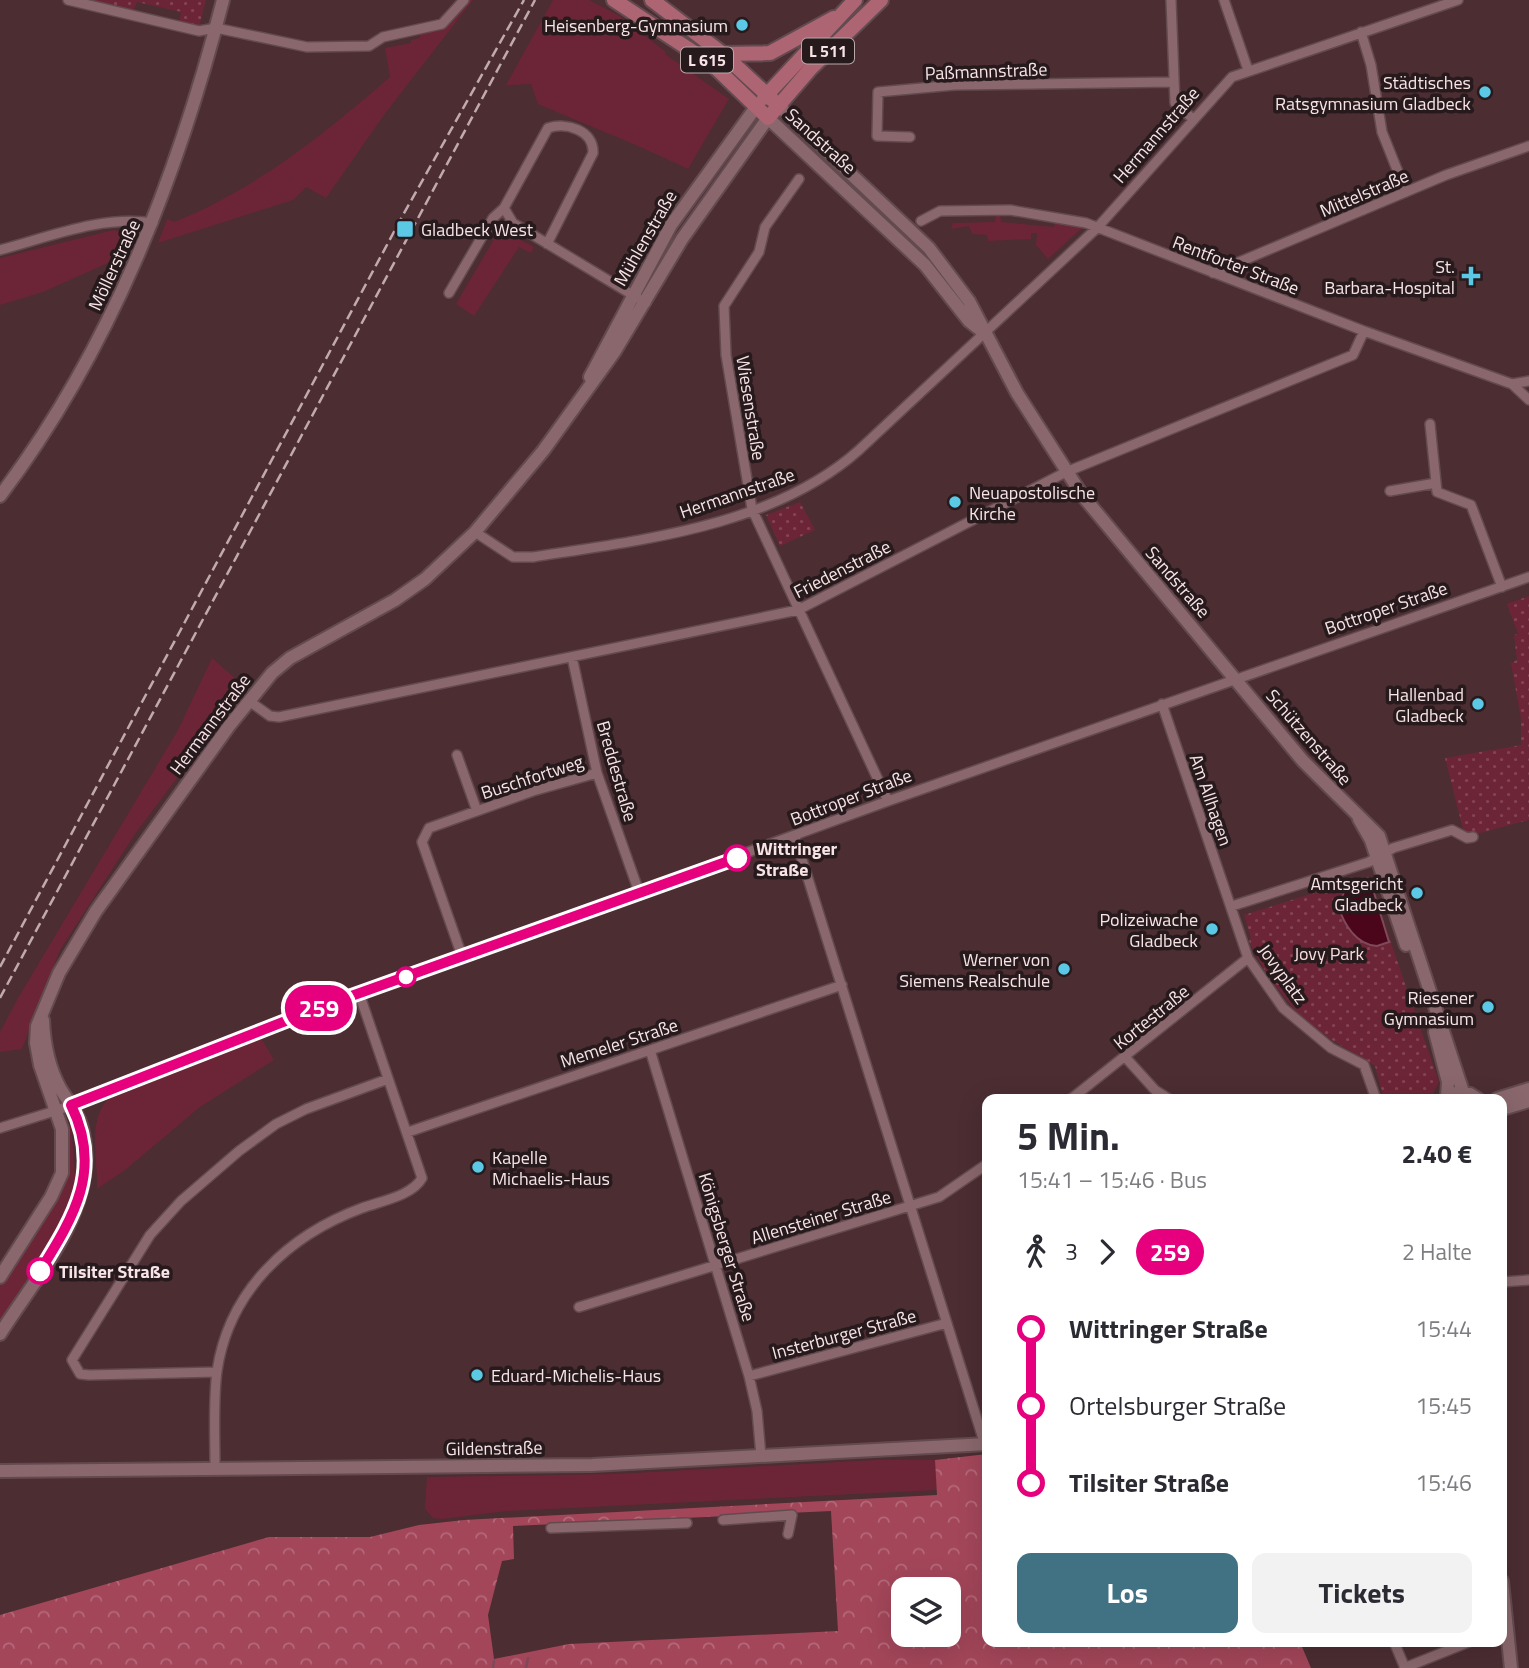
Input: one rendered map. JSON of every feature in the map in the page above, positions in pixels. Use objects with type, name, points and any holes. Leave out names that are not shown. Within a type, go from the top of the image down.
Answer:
[{"type":"main road","name":"Möllerstraße","points":[[0,496],[68,399],[122,293],[153,223],[223,0]]},
{"type":"main road","name":"Sandstraße","points":[[652,0],[723,54],[768,93],[929,248],[969,301],[983,332],[1066,472],[1138,566],[1235,678]]},
{"type":"main road","name":"L 511","points":[[756,107],[855,0]]},
{"type":"main road","name":"L 511","points":[[768,118],[881,0]]},
{"type":"main road","name":"Sandstraße","points":[[618,3],[713,65],[925,265],[969,321],[983,332]]},
{"type":"main road","name":"L 511","points":[[723,54],[770,53],[841,15]]},
{"type":"main road","name":"Mühlenstraße","points":[[581,398],[632,295],[700,180],[756,107]]},
{"type":"main road","name":"Mühlenstraße","points":[[475,532],[543,451],[581,398],[646,303],[689,228],[768,118]]},
{"type":"main road","name":"Hermannstraße","points":[[58,1110],[48,1091],[36,1043],[37,1026],[59,973],[96,911],[249,701],[280,665],[395,600],[425,579],[475,532]]},
{"type":"main road","name":"Schützenstraße","points":[[1235,678],[1303,761],[1359,818],[1371,826],[1463,1092]]},
{"type":"main road","name":"Schützenstraße","points":[[1381,855],[1436,1036],[1448,1082],[1447,1094]]},
{"type":"main road","name":"Hermannstraße","points":[[43,1013],[48,1056],[61,1089],[71,1105]]},
{"type":"main road","points":[[1507,1096],[1529,1089]]},
{"type":"main road","points":[[1458,1094],[1467,1094]]},
{"type":"main road","points":[[1507,1108],[1529,1101]]},
{"type":"main road","name":"L 511","points":[[0,1335],[69,1224],[83,1189],[82,1133],[71,1105]]},
{"type":"main road","name":"L 511","points":[[0,1277],[51,1197],[62,1173],[64,1153],[58,1110]]},
{"type":"main road","name":"Gildenstraße","points":[[0,1471],[592,1465],[982,1445]]},
{"type":"main road","points":[[1507,1647],[1511,1668]]},
{"type":"street","points":[[68,0],[199,31],[216,28],[290,45],[369,46],[383,37],[442,24],[464,0]]},
{"type":"street","points":[[1171,0],[1175,103],[1193,119]]},
{"type":"street","points":[[1224,0],[1248,70]]},
{"type":"street","name":"Hermannstraße","points":[[475,532],[513,557],[533,557],[695,528],[810,487],[835,471],[1097,228],[1227,81],[1248,70],[1458,0]]},
{"type":"street","points":[[1361,32],[1371,65],[1382,132],[1406,192]]},
{"type":"street","name":"Paßmannstraße","points":[[910,137],[877,136],[878,92],[955,85],[1174,82]]},
{"type":"street","points":[[449,293],[493,218],[504,208],[548,128],[561,124],[587,135],[593,144],[593,153],[547,244]]},
{"type":"street","name":"Mittelstraße","points":[[1213,274],[1406,192],[1529,146]]},
{"type":"street","name":"Wiesenstraße","points":[[799,180],[765,227],[759,252],[724,306],[726,355],[752,509],[888,801]]},
{"type":"street","points":[[504,208],[513,223],[646,303]]},
{"type":"street","name":"Rentforter Straße","points":[[921,221],[940,211],[1010,210],[1057,216],[1097,228],[1364,331],[1512,384],[1529,400]]},
{"type":"street","points":[[0,250],[108,222],[132,220],[153,223]]},
{"type":"street","name":"Friedenstraße","points":[[249,701],[270,716],[279,717],[798,610],[1066,472],[1353,355],[1364,331]]},
{"type":"street","points":[[1512,384],[1529,381]]},
{"type":"street","points":[[1430,424],[1437,492],[1471,505],[1502,587]]},
{"type":"street","points":[[1390,491],[1436,484]]},
{"type":"street","name":"Bottroper Straße","points":[[0,1128],[58,1110],[359,993],[796,837],[888,801],[1529,577]]},
{"type":"street","name":"Breddestraße","points":[[572,657],[597,773],[639,892]]},
{"type":"street","name":"Am Allhagen","points":[[1162,704],[1232,906]]},
{"type":"street","name":"Buschfortweg","points":[[457,755],[477,811]]},
{"type":"street","name":"Buschfortweg","points":[[462,956],[422,842],[429,828],[597,773]]},
{"type":"street","points":[[1232,906],[1452,830],[1467,838],[1473,837]]},
{"type":"street","points":[[796,837],[982,1432]]},
{"type":"street","name":"Jovyplatz","points":[[1232,906],[1248,958],[1283,1008],[1331,1048],[1364,1065],[1374,1094]]},
{"type":"street","name":"Kortestraße","points":[[1078,1094],[1248,958]]},
{"type":"street","name":"Memeler Straße","points":[[408,1132],[842,985]]},
{"type":"street","points":[[215,1467],[217,1372],[236,1313],[253,1285],[274,1261],[323,1224],[418,1185],[422,1170],[359,993]]},
{"type":"street","name":"Königsberger Straße","points":[[650,1050],[749,1376],[757,1411],[761,1456]]},
{"type":"street","points":[[1126,1058],[1162,1094]]},
{"type":"street","points":[[217,1372],[89,1375],[80,1374],[72,1360],[150,1235],[181,1201],[239,1151],[276,1124],[306,1109],[388,1079]]},
{"type":"street","points":[[911,1206],[953,1189],[982,1168]]},
{"type":"street","name":"Allensteiner Straße","points":[[579,1307],[911,1206]]},
{"type":"street","points":[[1507,1282],[1529,1280]]},
{"type":"street","name":"Insterburger Straße","points":[[749,1376],[947,1322]]},
{"type":"street","points":[[723,1520],[792,1515],[788,1534]]},
{"type":"street","points":[[551,1528],[687,1523]]},
{"type":"street","points":[[1396,1647],[1405,1668],[1457,1647]]},
{"type":"green space","points":[[85,0],[206,0],[199,27],[179,23],[181,12],[137,2],[133,11]]},
{"type":"green space","points":[[468,0],[473,0],[384,115],[326,198],[306,187],[293,200],[158,243],[167,219],[174,222],[233,194],[314,140],[390,77],[385,48],[411,43],[411,40],[420,38],[420,34],[443,27],[459,14]]},
{"type":"green space","points":[[553,0],[589,0],[618,15],[666,52],[665,54],[729,99],[688,169],[538,104],[531,84],[506,85]]},
{"type":"green space","points":[[996,214],[1000,214],[1001,222],[1054,227],[1056,219],[1084,226],[1048,259],[1036,245],[1037,233],[1031,233],[1031,239],[988,241],[987,235],[972,234],[969,226],[951,229],[953,223],[995,222]]},
{"type":"green space","points":[[500,229],[534,247],[531,253],[519,247],[474,316],[456,304]]},
{"type":"green space","points":[[114,230],[124,233],[127,242],[120,263],[108,263],[43,292],[0,305],[0,258]]},
{"type":"green space","points":[[800,502],[815,530],[780,546],[766,515]]},
{"type":"green space","points":[[1529,596],[1529,820],[1465,837],[1445,758],[1521,745],[1521,719],[1511,663],[1517,660],[1514,635],[1518,634],[1507,604]]},
{"type":"green space","points":[[212,658],[245,687],[135,834],[60,950],[22,1049],[0,1052],[0,1032],[18,998],[178,730]]},
{"type":"green space","name":"Jovy Park","points":[[1368,876],[1439,1082],[1433,1094],[1383,1094],[1375,1066],[1323,1034],[1289,1004],[1262,966],[1249,941],[1251,938],[1244,915]]},
{"type":"green space","points":[[261,1038],[274,1060],[200,1107],[125,1170],[97,1189],[95,1131],[101,1109],[107,1100]]},
{"type":"green space","points":[[71,1125],[76,1187],[71,1207],[0,1324],[0,1285],[63,1183],[68,1161],[67,1126]]},
{"type":"green space","points":[[982,1455],[982,1647],[1302,1647],[1311,1668],[0,1668],[0,1615],[269,1537],[370,1537],[419,1525],[464,1520],[937,1495],[935,1460]],"holes":[[[831,1511],[838,1631],[569,1644],[494,1659],[488,1615],[502,1561],[514,1559],[513,1526]]]},
{"type":"green space","points":[[877,1460],[935,1460],[937,1490],[507,1511],[442,1519],[433,1518],[425,1509],[427,1477],[615,1474]]},
{"type":"shaded area","points":[[1371,883],[1389,942],[1377,946],[1357,938],[1347,926],[1338,906],[1345,890]]},
{"type":"waterway","points":[[526,1668],[528,1658]]},
{"type":"waterway","points":[[493,1668],[494,1661]]},
{"type":"railway","points":[[0,967],[403,215],[524,0]]},
{"type":"railway","points":[[0,998],[535,0]]},
{"type":"bus line","name":"259","points":[[40,1271],[69,1224],[83,1189],[85,1154],[81,1125],[71,1105],[329,1004],[737,858]]},
{"type":"place","name":"Heisenberg-Gymnasium","points":[[742,25]]},
{"type":"place","name":"Städtisches Ratsgymnasium Gladbeck","points":[[1485,92]]},
{"type":"place","name":"Gladbeck West","points":[[405,229]]},
{"type":"place","name":"St. Barbara-Hospital","points":[[1471,276]]},
{"type":"place","name":"Neuapostolische Kirche","points":[[955,502]]},
{"type":"place","name":"Hallenbad Gladbeck","points":[[1478,704]]},
{"type":"place","name":"Wittringer Straße","points":[[737,858]]},
{"type":"place","name":"Amtsgericht Gladbeck","points":[[1417,893]]},
{"type":"place","name":"Polizeiwache Gladbeck","points":[[1212,929]]},
{"type":"place","name":"Werner von Siemens Realschule","points":[[1064,969]]},
{"type":"place","name":"Riesener Gymnasium","points":[[1488,1007]]},
{"type":"place","name":"Kapelle Michaelis-Haus","points":[[478,1167]]},
{"type":"place","name":"Tilsiter Straße","points":[[40,1271]]},
{"type":"place","name":"Eduard-Michelis-Haus","points":[[477,1375]]}]
